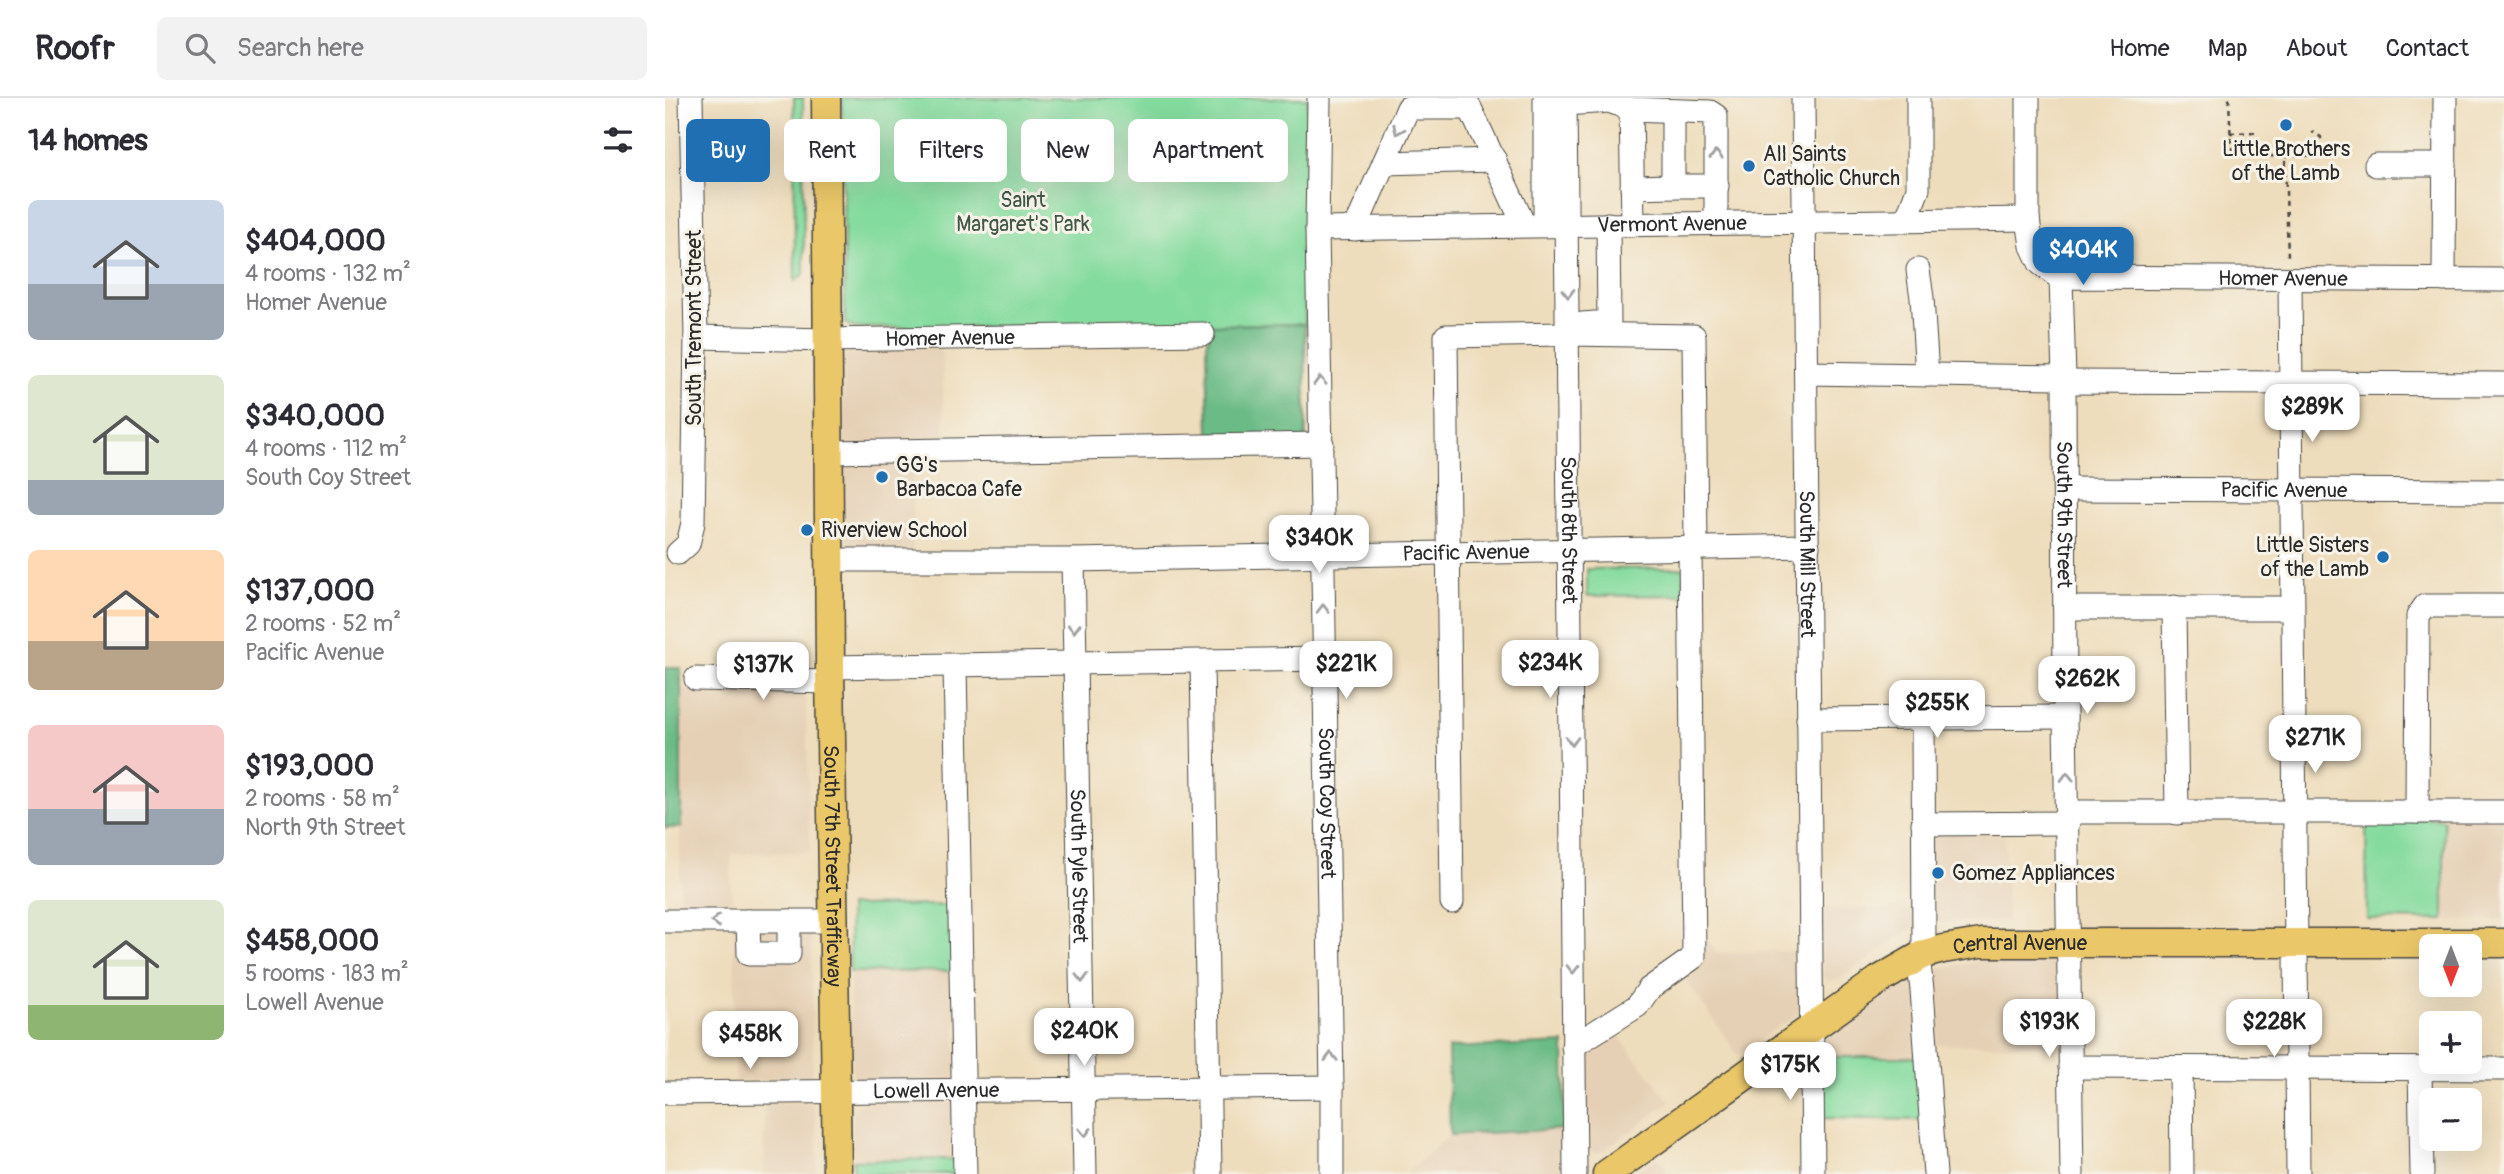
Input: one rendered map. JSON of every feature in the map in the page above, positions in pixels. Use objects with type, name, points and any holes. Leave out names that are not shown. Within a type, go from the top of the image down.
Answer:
[{"type":"main road","name":"South 7th Street Trafficway","points":[[826,98],[826,340],[837,1174]]},
{"type":"main road","name":"Central Avenue","points":[[1607,1174],[1879,980],[1921,956],[1943,948],[1981,943],[2504,943]]},
{"type":"street","name":"South Tremont Street","points":[[678,552],[688,544],[694,523],[696,337],[691,98]]},
{"type":"street","name":"South Coy Street","points":[[1319,98],[1317,229],[1332,1174]]},
{"type":"street","name":"South Mill Street","points":[[1803,98],[1813,1174]]},
{"type":"street","points":[[1906,221],[1919,189],[1918,98]]},
{"type":"street","points":[[2028,98],[2028,219],[2032,246],[2041,263],[2061,279]]},
{"type":"street","points":[[2444,280],[2445,98]]},
{"type":"street","points":[[1558,100],[1609,100],[1631,109],[1663,106],[1710,112],[1716,116],[1716,223]]},
{"type":"street","name":"South 8th Street","points":[[1558,100],[1545,225],[1568,330],[1575,1174]]},
{"type":"street","points":[[1663,106],[1673,186]]},
{"type":"street","points":[[1355,229],[1408,108],[1470,108],[1495,160],[1545,225]]},
{"type":"street","points":[[1631,109],[1633,224]]},
{"type":"street","points":[[1384,163],[1495,160]]},
{"type":"street","points":[[2376,165],[2445,165]]},
{"type":"street","points":[[1632,187],[1717,186]]},
{"type":"street","name":"Vermont Avenue","points":[[1317,229],[2028,219]]},
{"type":"street","points":[[1568,330],[1609,322],[1608,224]]},
{"type":"street","points":[[1918,270],[1927,375]]},
{"type":"street","name":"Homer Avenue","points":[[2061,279],[2289,272],[2444,280],[2504,280]]},
{"type":"street","points":[[2289,272],[2298,1174]]},
{"type":"street","name":"South 9th Street","points":[[2061,279],[2072,1174]]},
{"type":"street","points":[[1452,902],[1446,336],[1568,330],[1694,336],[1693,957],[1649,989],[1637,1006],[1573,1046]]},
{"type":"street","name":"Homer Avenue","points":[[696,337],[826,340],[1203,334]]},
{"type":"street","points":[[1806,373],[2290,383],[2504,384]]},
{"type":"street","points":[[828,452],[1322,444]]},
{"type":"street","name":"Pacific Avenue","points":[[2065,489],[2504,491]]},
{"type":"street","name":"Pacific Avenue","points":[[829,560],[1073,560],[1322,553],[1808,546]]},
{"type":"street","name":"South Pyle Street","points":[[1073,560],[1085,1174]]},
{"type":"street","points":[[2417,812],[2418,616],[2425,606],[2504,606]]},
{"type":"street","points":[[2174,607],[2177,813]]},
{"type":"street","points":[[2065,608],[2292,608]]},
{"type":"street","points":[[696,679],[830,675],[955,666],[1323,659]]},
{"type":"street","points":[[1202,662],[1210,1174]]},
{"type":"street","points":[[955,666],[965,1174]]},
{"type":"street","points":[[1808,719],[2065,717]]},
{"type":"street","points":[[1923,718],[1921,956],[1935,1174]]},
{"type":"street","points":[[1923,824],[2177,813],[2504,812]]},
{"type":"street","points":[[665,921],[833,921]]},
{"type":"street","points":[[748,921],[749,954],[789,954],[789,921]]},
{"type":"street","points":[[2070,1067],[2419,1069]]},
{"type":"street","points":[[2181,1068],[2182,1174]]},
{"type":"street","points":[[2482,1069],[2504,1069]]},
{"type":"street","points":[[2420,1074],[2421,1174]]},
{"type":"street","name":"Lowell Avenue","points":[[665,1093],[1332,1087]]},
{"type":"path","points":[[2229,98],[2231,146],[2237,155],[2319,155],[2321,137],[2312,132]]},
{"type":"path","points":[[2230,133],[2259,132]]},
{"type":"path","points":[[2285,157],[2289,272]]},
{"type":"shaded area","points":[[942,347],[945,456],[913,457],[913,550],[851,550],[845,546],[844,537],[844,355],[850,350]]},
{"type":"shaded area","points":[[795,687],[804,692],[806,704],[810,852],[731,854],[732,912],[680,913],[680,689]]},
{"type":"shaded area","points":[[2004,817],[2007,921],[1931,922],[1908,931],[1839,980],[1828,981],[1822,976],[1823,908],[1918,908],[1918,819]]},
{"type":"shaded area","points":[[2504,818],[2504,919],[2444,920],[2444,819]]},
{"type":"shaded area","points":[[734,927],[811,931],[813,1070],[808,1080],[735,1081]]},
{"type":"shaded area","points":[[1706,937],[1717,953],[1802,951],[1802,1003],[1799,1014],[1737,1054],[1672,960]]},
{"type":"shaded area","points":[[2049,959],[2057,964],[2060,974],[2061,1045],[1920,1045],[1921,1057],[1818,1057],[1820,1045],[1826,1037],[1901,984],[1933,969],[1985,960]]},
{"type":"shaded area","points":[[955,971],[957,1079],[858,1080],[853,1076],[850,972]]},
{"type":"shaded area","points":[[1613,1028],[1670,1102],[1605,1150],[1594,1153],[1587,1148],[1586,1045]]},
{"type":"shaded area","points":[[957,1102],[958,1159],[853,1160],[853,1113],[857,1107],[866,1103]]},
{"type":"shaded area","points":[[764,1103],[811,1104],[816,1112],[817,1174],[764,1174]]},
{"type":"shaded area","points":[[1565,1129],[1563,1174],[1406,1174],[1450,1135]]},
{"type":"shaded area","points":[[1657,1157],[1668,1174],[1633,1174]]},
{"type":"green space","points":[[794,98],[803,98],[803,119],[794,119]]},
{"type":"green space","name":"Saint Margaret's Park","points":[[842,98],[1308,98],[1305,324],[854,328],[845,323],[843,182],[880,182],[880,119],[842,119]]},
{"type":"green space","points":[[794,182],[803,182],[804,274],[795,281]]},
{"type":"green space","points":[[1305,324],[1306,438],[1209,438],[1207,344],[1212,325]]},
{"type":"green space","points":[[1684,568],[1684,595],[1587,596],[1587,569]]},
{"type":"green space","points":[[665,668],[681,668],[681,827],[665,828]]},
{"type":"green space","points":[[2366,818],[2444,819],[2444,920],[2367,919]]},
{"type":"green space","points":[[954,905],[955,971],[850,972],[849,906]]},
{"type":"green space","points":[[1564,1043],[1565,1129],[1450,1135],[1448,1048]]},
{"type":"green space","points":[[1818,1057],[1921,1057],[1924,1120],[1820,1118]]},
{"type":"green space","points":[[958,1159],[958,1174],[854,1174],[853,1160]]},
{"type":"place","name":"Little Brothers of the Lamb","points":[[2286,125]]},
{"type":"place","name":"All Saints Catholic Church","points":[[1749,166]]},
{"type":"place","name":"GG's Barbacoa Cafe","points":[[882,477]]},
{"type":"place","name":"Riverview School","points":[[807,530]]},
{"type":"place","name":"Little Sisters of the Lamb","points":[[2383,557]]},
{"type":"place","name":"Gomez Appliances","points":[[1938,873]]}]
